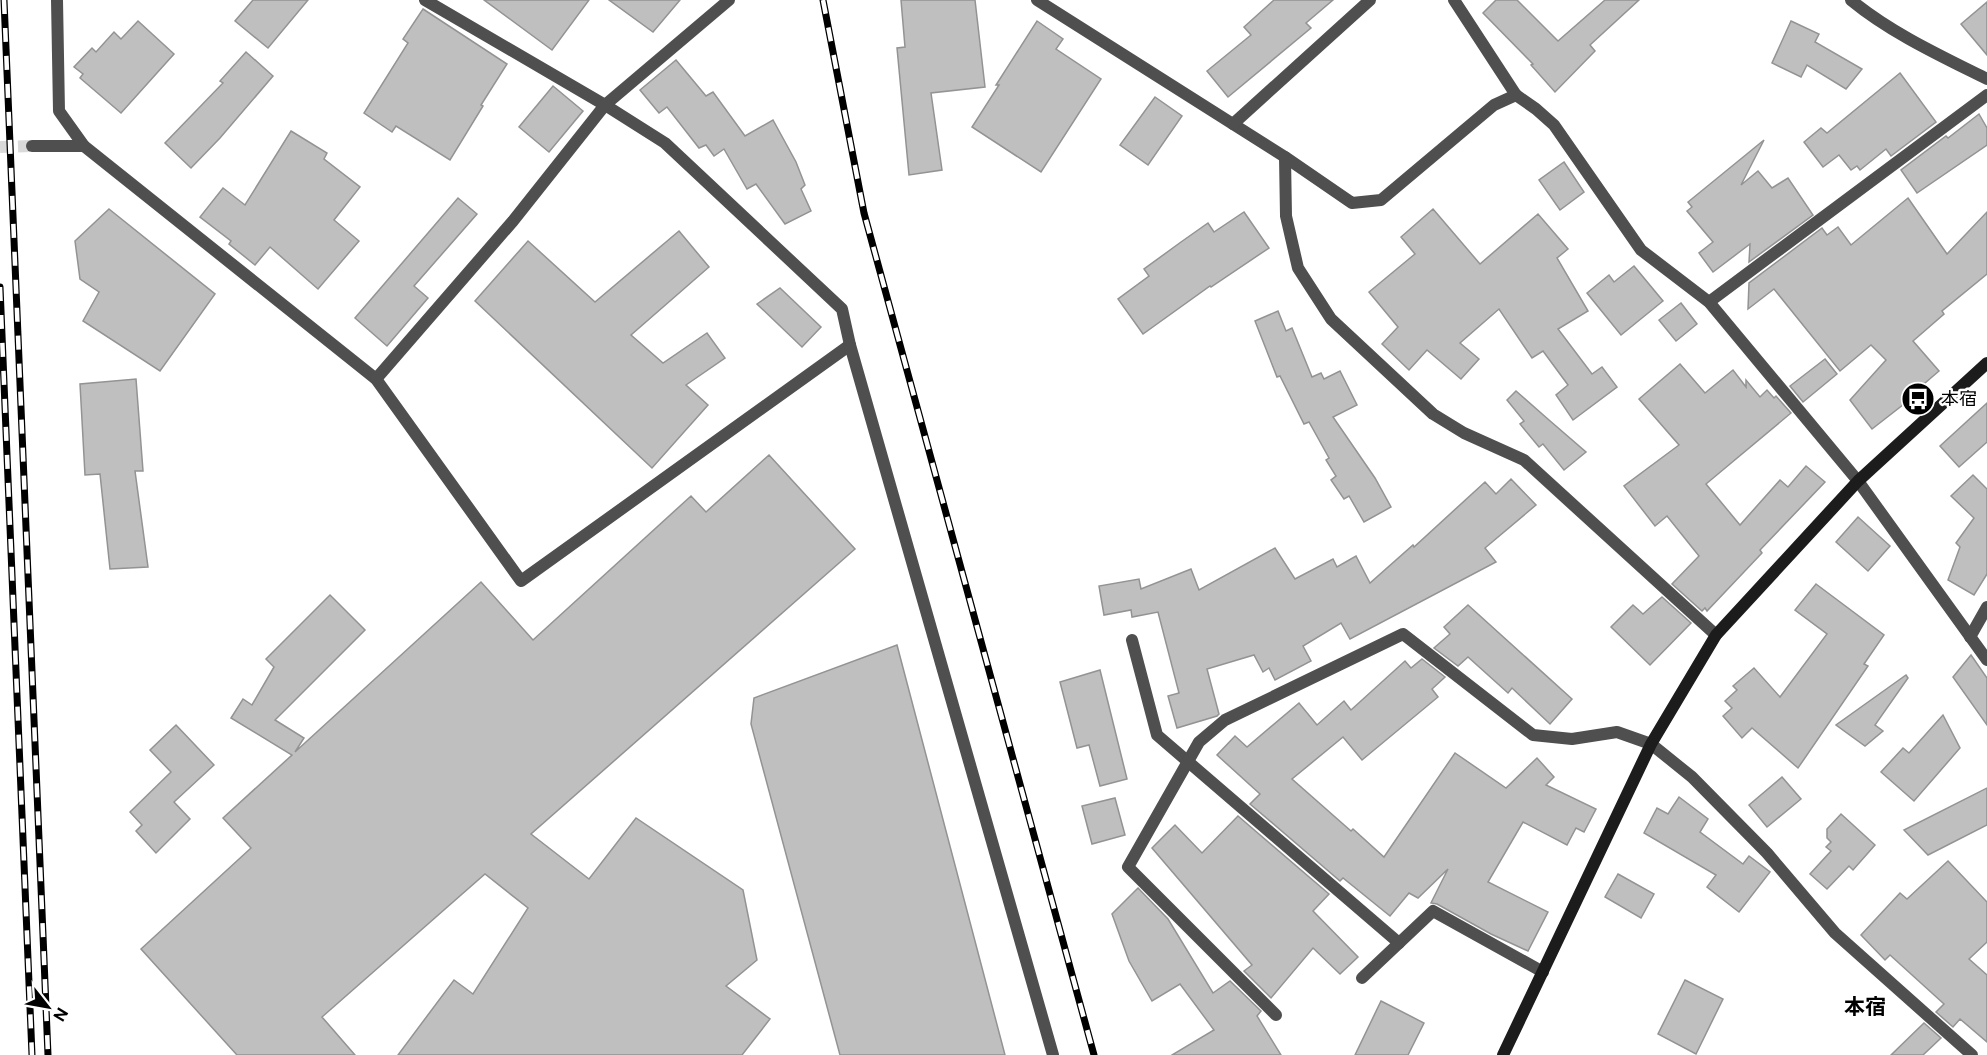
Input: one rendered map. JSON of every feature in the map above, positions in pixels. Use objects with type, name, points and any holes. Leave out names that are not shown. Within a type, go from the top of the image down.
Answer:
[{"type":"street","points":[[57,0],[59,111],[84,146],[376,380],[521,581],[850,345]]},
{"type":"street","points":[[425,0],[605,105],[665,143],[842,309],[850,345],[1053,1055]]},
{"type":"street","points":[[376,380],[513,221],[605,105],[729,0]]},
{"type":"street","points":[[1037,0],[1285,156],[1352,203],[1381,200],[1494,105],[1516,95]]},
{"type":"street","points":[[1233,124],[1370,0]]},
{"type":"street","points":[[1454,0],[1516,95],[1554,125],[1641,250],[1709,302],[1858,481],[1987,660]]},
{"type":"street","points":[[1851,0],[1864,11],[1931,52],[1987,79]]},
{"type":"street","points":[[1709,302],[1987,95]]},
{"type":"street","points":[[32,146],[84,146]]},
{"type":"street","points":[[1285,156],[1286,216],[1298,268],[1331,319],[1433,414],[1464,433],[1524,460],[1716,635]]},
{"type":"street","points":[[1503,1055],[1651,744],[1716,635],[1858,481],[1987,363]]},
{"type":"street","points":[[1970,637],[1987,607]]},
{"type":"street","points":[[1276,1015],[1128,867],[1199,742],[1225,720],[1403,634],[1533,735],[1572,739],[1617,732],[1651,744],[1692,777],[1767,853],[1835,933],[1972,1055]]},
{"type":"street","points":[[1132,640],[1157,735],[1399,943]]},
{"type":"street","points":[[1362,978],[1433,911],[1543,972]]},
{"type":"building","points":[[253,0],[308,0],[268,48],[235,21]]},
{"type":"building","points":[[484,0],[589,0],[552,50]]},
{"type":"building","points":[[609,0],[680,0],[653,32]]},
{"type":"building","points":[[901,0],[975,0],[985,87],[931,93],[942,170],[909,175],[897,48],[905,47]]},
{"type":"building","points":[[1274,0],[1333,0],[1306,23],[1311,28],[1228,97],[1207,71],[1251,35],[1244,27]]},
{"type":"building","points":[[1496,0],[1517,0],[1558,41],[1605,0],[1639,0],[1590,45],[1595,51],[1555,92],[1531,65],[1533,64],[1483,13]]},
{"type":"building","points":[[1987,2],[1987,55],[1961,24]]},
{"type":"building","points":[[423,9],[507,64],[450,160],[396,126],[392,132],[364,113],[408,43],[403,39]]},
{"type":"building","points":[[138,21],[174,54],[121,113],[80,78],[83,74],[74,67],[92,48],[96,52],[114,32],[121,39]]},
{"type":"building","points":[[1037,21],[1063,39],[1056,49],[1101,79],[1041,172],[972,127]]},
{"type":"building","points":[[1791,21],[1819,34],[1815,42],[1862,69],[1846,89],[1807,65],[1801,77],[1772,63]]},
{"type":"building","points":[[246,52],[273,76],[191,168],[165,143],[223,83],[220,81]]},
{"type":"building","points":[[676,60],[706,96],[713,92],[745,136],[773,120],[796,162],[805,185],[801,189],[811,211],[785,224],[756,184],[747,189],[724,149],[714,156],[706,145],[699,148],[667,107],[659,113],[640,90]]},
{"type":"building","points":[[1900,73],[1936,122],[1891,156],[1886,149],[1860,170],[1857,166],[1851,170],[1839,155],[1823,167],[1804,142],[1821,128],[1827,133]]},
{"type":"building","points":[[553,86],[583,111],[549,152],[519,127]]},
{"type":"building","points":[[1155,97],[1182,116],[1148,165],[1120,145]]},
{"type":"building","points":[[1979,114],[1987,128],[1987,145],[1917,193],[1901,170]]},
{"type":"building","points":[[291,131],[327,153],[324,159],[360,187],[334,220],[359,241],[318,289],[270,247],[255,265],[229,244],[231,241],[200,217],[223,188],[245,205]]},
{"type":"building","points":[[1764,140],[1741,185],[1758,171],[1772,188],[1788,178],[1813,215],[1749,262],[1750,244],[1713,272],[1699,253],[1713,242],[1687,211],[1692,207],[1688,202]]},
{"type":"building","points":[[1564,162],[1584,192],[1560,210],[1539,180]]},
{"type":"building","points":[[458,198],[477,214],[414,286],[428,298],[387,346],[355,318]]},
{"type":"building","points":[[1908,198],[1947,254],[1987,212],[1987,274],[1942,311],[1944,314],[1913,341],[1939,371],[1903,402],[1904,404],[1872,429],[1850,400],[1886,360],[1871,345],[1840,371],[1774,289],[1748,309],[1749,283],[1822,228],[1827,235],[1838,227],[1851,245]]},
{"type":"building","points":[[109,209],[215,294],[160,371],[83,321],[99,292],[80,279],[75,241]]},
{"type":"building","points":[[1433,209],[1480,264],[1538,214],[1568,249],[1557,258],[1588,311],[1558,329],[1592,374],[1602,367],[1617,387],[1573,420],[1556,395],[1568,385],[1543,351],[1532,358],[1499,309],[1460,343],[1479,359],[1461,379],[1427,350],[1409,370],[1382,344],[1398,327],[1369,292],[1415,254],[1401,237]]},
{"type":"building","points":[[1244,212],[1269,248],[1210,286],[1143,334],[1118,299],[1149,276],[1144,269],[1208,223],[1214,232]]},
{"type":"building","points":[[679,231],[709,267],[631,335],[663,363],[707,333],[725,358],[686,385],[708,405],[652,468],[475,301],[528,241],[595,302]]},
{"type":"building","points":[[1634,266],[1663,301],[1621,335],[1587,293],[1609,275],[1614,282]]},
{"type":"building","points":[[780,288],[821,327],[802,347],[757,304]]},
{"type":"building","points":[[1681,303],[1697,324],[1676,341],[1659,320]]},
{"type":"building","points":[[1278,311],[1286,331],[1292,328],[1312,377],[1321,373],[1324,379],[1340,371],[1357,405],[1333,417],[1375,478],[1391,507],[1364,522],[1349,496],[1344,499],[1331,480],[1336,476],[1326,460],[1329,458],[1309,422],[1304,424],[1280,376],[1277,377],[1255,321]]},
{"type":"building","points":[[1825,359],[1837,374],[1803,402],[1790,386]]},
{"type":"building","points":[[1680,364],[1705,393],[1733,370],[1746,387],[1746,380],[1760,397],[1767,390],[1774,398],[1776,396],[1791,413],[1706,484],[1740,525],[1780,480],[1788,487],[1806,466],[1825,482],[1760,550],[1762,553],[1707,611],[1705,608],[1702,611],[1672,584],[1699,556],[1667,516],[1655,526],[1624,486],[1679,445],[1639,399]]},
{"type":"building","points":[[136,379],[143,471],[135,471],[148,567],[110,569],[100,474],[85,475],[80,384]]},
{"type":"building","points":[[1516,391],[1586,452],[1564,470],[1543,444],[1539,447],[1520,424],[1524,421],[1507,400]]},
{"type":"building","points":[[1987,403],[1987,442],[1959,467],[1940,446]]},
{"type":"building","points":[[769,455],[855,549],[531,834],[589,879],[636,818],[743,890],[757,960],[726,986],[770,1019],[742,1055],[398,1055],[454,980],[473,994],[528,908],[485,874],[322,1017],[355,1055],[237,1055],[141,949],[251,848],[223,818],[292,755],[231,718],[243,699],[252,705],[274,667],[266,659],[330,595],[365,630],[275,720],[304,738],[295,752],[481,582],[533,640],[691,496],[706,512]]},
{"type":"building","points":[[1973,475],[1987,489],[1987,574],[1974,595],[1948,580],[1960,547],[1956,543],[1974,518],[1951,496]]},
{"type":"building","points":[[1511,479],[1536,505],[1485,548],[1496,562],[1350,639],[1341,623],[1303,646],[1311,661],[1275,680],[1269,668],[1263,672],[1254,655],[1207,669],[1219,714],[1217,716],[1177,728],[1168,696],[1179,693],[1158,612],[1132,617],[1131,610],[1104,615],[1099,586],[1139,579],[1141,589],[1191,569],[1199,590],[1275,548],[1295,579],[1333,559],[1337,567],[1356,556],[1370,583],[1413,545],[1414,547],[1485,482],[1496,494]]},
{"type":"building","points":[[1858,517],[1890,546],[1868,571],[1836,542]]},
{"type":"building","points":[[1816,584],[1884,635],[1864,664],[1868,666],[1798,768],[1752,728],[1742,738],[1723,716],[1732,708],[1725,701],[1737,690],[1733,686],[1754,668],[1780,697],[1827,634],[1795,610]]},
{"type":"building","points":[[1662,597],[1691,623],[1650,665],[1611,627],[1633,605],[1643,614]]},
{"type":"building","points":[[1468,605],[1572,699],[1550,724],[1512,688],[1508,693],[1468,657],[1458,666],[1434,648],[1450,634],[1444,627]]},
{"type":"building","points":[[897,645],[1005,1055],[840,1055],[751,724],[754,698]]},
{"type":"building","points":[[1971,655],[1987,678],[1987,725],[1953,677]]},
{"type":"building","points":[[1422,659],[1445,677],[1432,689],[1438,697],[1362,760],[1343,737],[1292,779],[1384,857],[1455,753],[1506,788],[1537,758],[1554,777],[1546,785],[1596,809],[1584,832],[1576,828],[1567,845],[1523,822],[1488,882],[1548,912],[1528,951],[1431,903],[1448,869],[1418,898],[1409,893],[1390,916],[1343,878],[1340,881],[1250,804],[1260,794],[1217,755],[1235,736],[1247,747],[1299,703],[1317,725],[1344,701],[1351,710],[1405,661],[1411,668]]},
{"type":"building","points":[[1100,670],[1127,779],[1100,786],[1089,745],[1077,748],[1060,682]]},
{"type":"building","points":[[1906,675],[1908,678],[1875,725],[1883,731],[1865,746],[1836,725]]},
{"type":"building","points":[[1943,715],[1960,748],[1914,801],[1881,772],[1903,748],[1909,753]]},
{"type":"building","points":[[176,725],[214,765],[174,802],[190,819],[156,853],[136,831],[142,825],[130,812],[171,772],[150,750]]},
{"type":"building","points":[[1782,777],[1801,799],[1767,827],[1749,805]]},
{"type":"building","points":[[1987,788],[1987,825],[1928,855],[1904,830]]},
{"type":"building","points":[[1679,797],[1708,819],[1700,832],[1743,864],[1749,856],[1770,872],[1739,912],[1707,887],[1716,875],[1644,833],[1657,808],[1668,814]]},
{"type":"building","points":[[1115,798],[1125,835],[1092,844],[1082,806]]},
{"type":"building","points":[[1841,814],[1875,845],[1853,870],[1849,866],[1827,889],[1810,874],[1831,851],[1826,847],[1831,842],[1827,838],[1827,829]]},
{"type":"building","points":[[1238,816],[1329,894],[1313,911],[1358,957],[1340,974],[1313,948],[1271,998],[1244,971],[1252,965],[1152,848],[1175,825],[1202,853]]},
{"type":"building","points":[[1948,861],[1987,902],[1987,942],[1969,959],[1987,975],[1987,1042],[1960,1019],[1953,1027],[1936,1012],[1944,1004],[1890,955],[1885,960],[1861,935],[1900,893],[1907,899]]},
{"type":"building","points":[[1618,874],[1654,894],[1641,918],[1605,897]]},
{"type":"building","points":[[1138,888],[1168,919],[1213,993],[1230,981],[1261,1011],[1257,1016],[1281,1055],[1172,1055],[1214,1030],[1180,984],[1152,1001],[1129,961],[1112,914]]},
{"type":"building","points":[[1685,980],[1723,999],[1696,1054],[1658,1034]]},
{"type":"building","points":[[1381,1001],[1424,1023],[1408,1055],[1355,1055]]},
{"type":"building","points":[[1924,1023],[1941,1038],[1923,1055],[1891,1055]]},
{"type":"tunnel","points":[[0,147],[32,146]]},
{"type":"railway","points":[[4,0],[48,1055]]},
{"type":"railway","points":[[823,0],[864,213],[1094,1055]]},
{"type":"railway","points":[[0,287],[32,1055]]},
{"type":"place","name":"本宿","points":[[1918,399]]},
{"type":"district","name":"本宿","points":[[1865,1007]]}]
